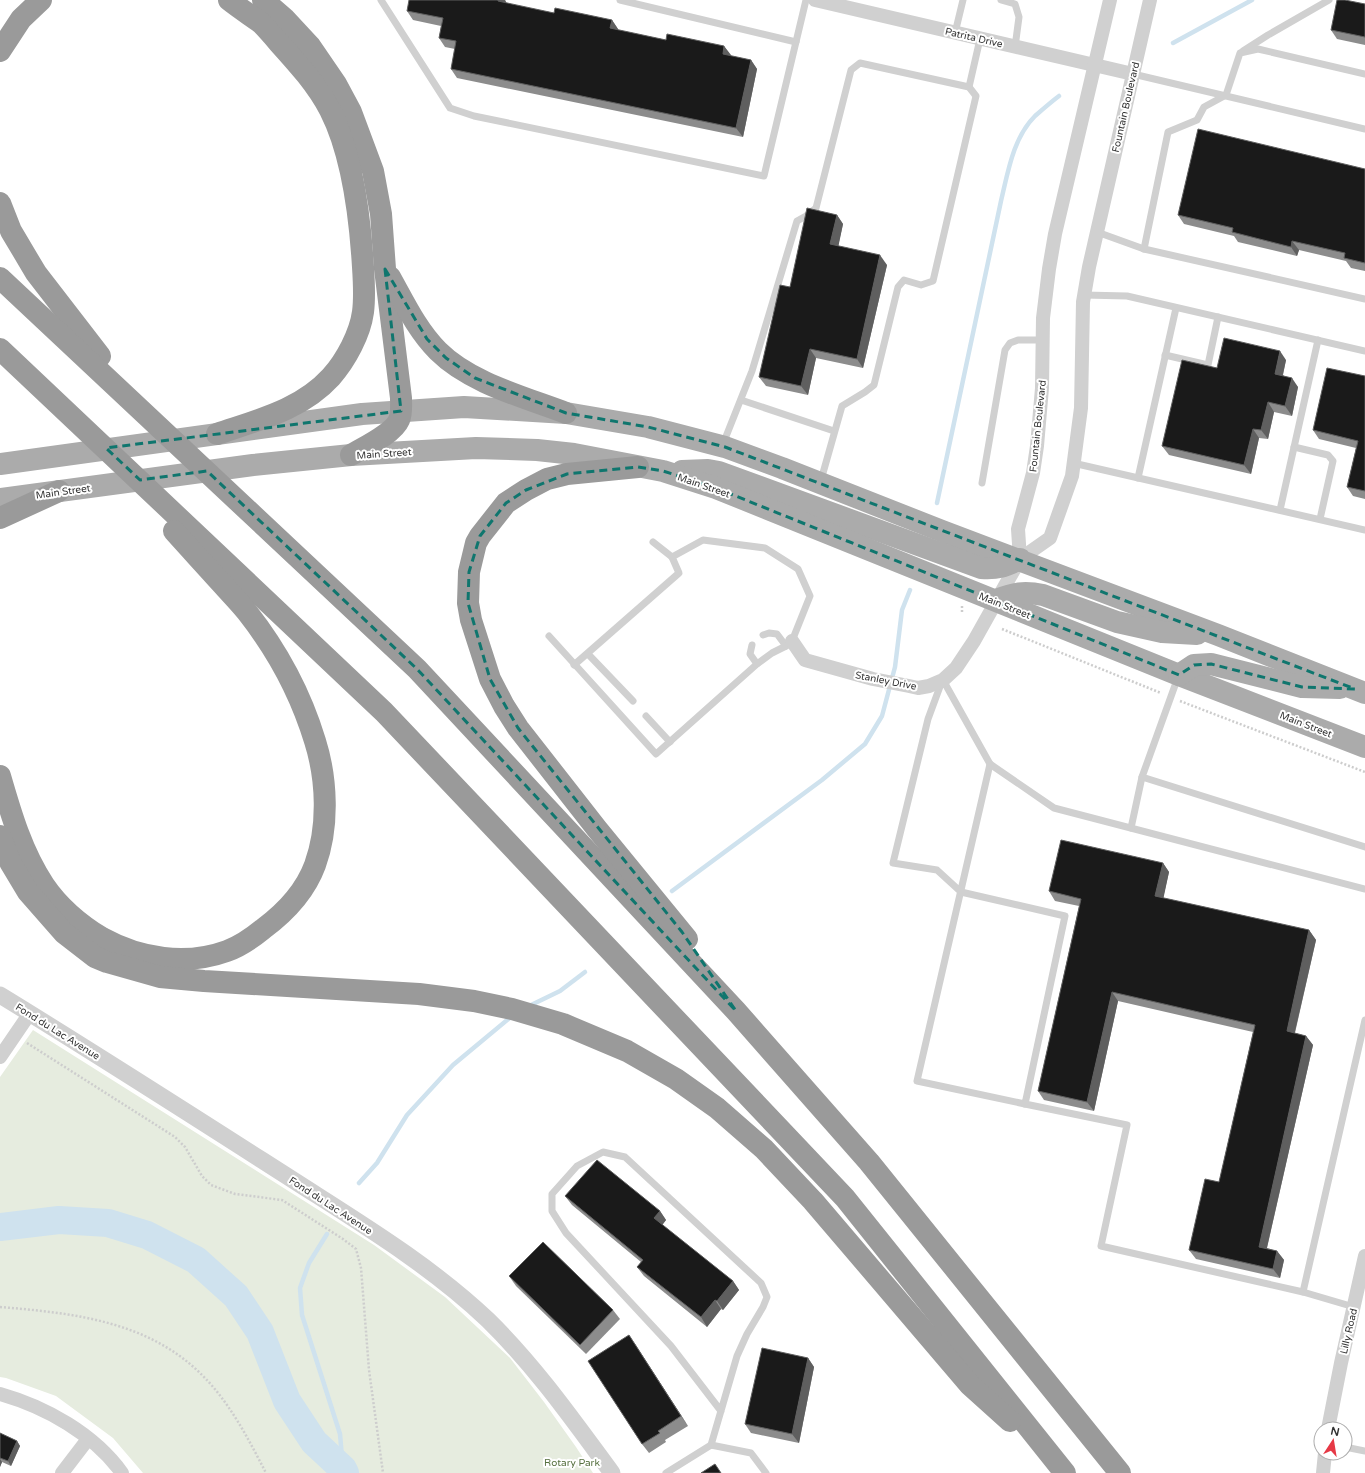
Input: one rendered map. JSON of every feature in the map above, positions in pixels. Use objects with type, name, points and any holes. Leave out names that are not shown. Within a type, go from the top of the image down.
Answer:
[{"type":"highway","points":[[0,51],[21,19],[41,0]]},
{"type":"highway","points":[[217,434],[278,414],[298,404],[321,387],[336,371],[353,342],[363,312],[364,291],[361,241],[351,170],[344,145],[330,111],[304,70],[262,24],[229,0]]},
{"type":"highway","points":[[263,0],[284,18],[310,46],[336,84],[351,112],[373,171],[381,214],[401,398],[401,411],[398,421],[392,429],[351,455]]},
{"type":"highway","points":[[0,202],[11,231],[36,274],[140,408]]},
{"type":"highway","points":[[386,269],[419,328],[432,345],[446,358],[475,378],[566,413]]},
{"type":"highway","points":[[0,278],[417,669],[736,1011],[869,1162],[1120,1473]]},
{"type":"highway","points":[[0,349],[384,712],[845,1198],[1065,1473]]},
{"type":"highway","points":[[0,776],[26,854],[44,885],[75,920],[113,943],[136,953],[160,958],[184,960],[227,951],[246,942],[278,918],[295,901],[315,865],[321,845],[325,818],[322,772],[316,743],[302,706],[287,673],[247,612],[71,415]]},
{"type":"highway","points":[[638,467],[567,474],[547,480],[526,490],[506,503],[476,543],[469,572],[468,603],[471,620],[490,679],[504,706],[518,728],[597,829],[682,932],[736,1011]]},
{"type":"highway","points":[[0,518],[59,492]]},
{"type":"highway","points":[[0,836],[10,862],[28,892],[64,934],[95,957],[108,962],[160,976],[204,981],[438,996],[474,1001],[512,1009],[563,1024],[627,1051],[676,1079],[717,1108],[764,1149],[813,1201],[970,1385],[1065,1473]]},
{"type":"main road","points":[[0,464],[55,455],[362,414],[464,407],[566,413],[648,427],[722,446],[1218,635],[1360,691]]},
{"type":"main road","name":"Main Street","points":[[0,499],[253,465],[351,455],[476,448],[537,450],[574,454],[663,471],[716,488],[1179,675],[1365,747]]},
{"type":"main road","points":[[663,471],[708,470],[719,472],[981,568],[1004,567],[1020,559]]},
{"type":"main road","points":[[996,600],[1021,592],[1033,593],[1043,595],[1117,622],[1162,632],[1218,635]]},
{"type":"main road","points":[[1179,675],[1194,665],[1211,664],[1302,687],[1360,691]]},
{"type":"street","name":"Patrita Drive","points":[[815,0],[1133,74]]},
{"type":"street","name":"Fountain Boulevard","points":[[1020,559],[1018,530],[1033,473],[1037,446],[1044,340],[1043,318],[1049,269],[1055,234],[1110,0]]},
{"type":"street","name":"Fountain Boulevard","points":[[1020,559],[1050,538],[1072,476],[1080,408],[1084,294],[1150,0]]},
{"type":"street","name":"Stanley Drive","points":[[789,644],[805,660],[873,679],[918,688],[929,686],[942,680],[956,668],[974,641],[1020,559]]},
{"type":"street","name":"Fond du Lac Avenue","points":[[0,994],[192,1115],[411,1257],[492,1324],[534,1370],[612,1473]]},
{"type":"street","points":[[0,1057],[16,1036],[30,1013]]},
{"type":"street","name":"Lilly Road","points":[[1330,1421],[1365,1256]]},
{"type":"street","points":[[0,1394],[48,1412],[88,1439],[100,1449],[122,1473]]},
{"type":"street","points":[[62,1473],[88,1439]]},
{"type":"street","points":[[1323,1473],[1324,1461]]},
{"type":"lane","points":[[381,0],[450,108],[474,116],[764,176],[806,0]]},
{"type":"lane","points":[[620,0],[796,42]]},
{"type":"lane","points":[[955,33],[963,0]]},
{"type":"lane","points":[[1001,0],[1015,4],[1017,10],[1019,17],[1015,47]]},
{"type":"lane","points":[[1144,249],[1168,132],[1197,120],[1204,107],[1226,95],[1240,53],[1329,0]]},
{"type":"lane","points":[[969,88],[980,39]]},
{"type":"lane","points":[[1240,53],[1258,49],[1365,74]]},
{"type":"lane","points":[[722,446],[752,371],[797,221],[816,208],[851,70],[860,63],[969,88],[976,96],[933,281],[922,285],[904,280],[898,287],[874,385],[842,406],[820,483]]},
{"type":"lane","points":[[1133,74],[1365,129]]},
{"type":"lane","points":[[1097,232],[1144,249],[1365,299]]},
{"type":"lane","points":[[1084,294],[1127,296],[1365,351]]},
{"type":"lane","points":[[1138,478],[1176,308]]},
{"type":"lane","points":[[1165,355],[1208,365],[1218,317]]},
{"type":"lane","points":[[982,483],[1005,350],[1010,343],[1018,340],[1044,340]]},
{"type":"lane","points":[[1280,510],[1318,340]]},
{"type":"lane","points":[[740,400],[834,431]]},
{"type":"lane","points":[[1294,448],[1328,455],[1333,461],[1320,519]]},
{"type":"lane","points":[[1073,463],[1365,530]]},
{"type":"lane","points":[[549,636],[574,666],[656,754],[757,664],[772,653],[789,644],[810,596],[798,569],[764,548],[703,540],[672,557]]},
{"type":"lane","points":[[574,666],[678,573],[672,557],[653,542]]},
{"type":"lane","points":[[763,635],[769,633],[777,634],[789,644]]},
{"type":"lane","points":[[752,645],[750,654],[757,664]]},
{"type":"lane","points":[[588,654],[633,702]]},
{"type":"lane","points":[[1132,828],[1142,777],[1179,675]]},
{"type":"lane","points":[[942,680],[990,764],[1054,808],[1365,889]]},
{"type":"lane","points":[[942,680],[928,719],[893,863],[937,870],[961,892],[1065,916],[1025,1104]]},
{"type":"lane","points":[[646,716],[670,742]]},
{"type":"lane","points":[[990,764],[918,1081],[1127,1125],[1101,1246],[1303,1292],[1354,1307]]},
{"type":"lane","points":[[1142,777],[1365,847]]},
{"type":"lane","points":[[1303,1292],[1364,1032],[1365,1020]]},
{"type":"lane","points":[[666,1473],[711,1445],[721,1411],[737,1356],[744,1339],[764,1307],[767,1297],[761,1283],[625,1157],[603,1152],[577,1166],[552,1194],[552,1211],[566,1233],[671,1346],[721,1411]]},
{"type":"lane","points":[[711,1445],[751,1453],[766,1473]]},
{"type":"lane","points":[[1353,1449],[1365,1451]]},
{"type":"path","points":[[1002,629],[1171,697],[1365,772]]},
{"type":"path","points":[[16,1036],[175,1137],[185,1147],[202,1176],[211,1185],[235,1194],[282,1200],[343,1238],[356,1250],[361,1268],[369,1370],[383,1473]]},
{"type":"path","points":[[0,1307],[43,1311],[93,1319],[118,1325],[147,1337],[168,1348],[195,1368],[215,1390],[234,1416],[266,1473]]},
{"type":"highlighted area","points":[[385,269],[427,339],[446,358],[475,378],[566,413],[648,427],[725,447],[1355,689],[1302,687],[1211,664],[1194,665],[1179,675],[716,488],[663,471],[638,467],[567,474],[526,490],[506,503],[480,536],[469,572],[468,603],[490,679],[518,728],[682,932],[736,1011],[417,669],[207,471],[140,480],[106,448],[401,411]]},
{"type":"green space","name":"Rotary Park","points":[[33,1030],[374,1245],[445,1297],[510,1358],[544,1402],[593,1473],[143,1473],[113,1438],[56,1396],[0,1377],[0,1077]]},
{"type":"building","points":[[409,0],[498,0],[554,13],[555,8],[612,20],[610,28],[666,40],[667,34],[724,46],[723,54],[751,60],[736,128],[451,69],[456,41],[439,38],[443,18],[407,11]]},
{"type":"building","points":[[1337,0],[1365,4],[1365,37],[1331,30]]},
{"type":"building","points":[[1198,129],[1365,169],[1365,263],[1344,258],[1345,253],[1292,241],[1291,247],[1232,232],[1233,228],[1178,215]]},
{"type":"building","points":[[807,208],[837,215],[830,244],[880,255],[857,359],[810,349],[801,386],[759,377],[780,285],[790,287]]},
{"type":"building","points":[[1224,338],[1280,351],[1275,374],[1292,378],[1285,406],[1268,402],[1261,430],[1253,429],[1244,465],[1162,446],[1182,360],[1217,368]]},
{"type":"building","points":[[1327,368],[1365,376],[1365,491],[1347,487],[1358,441],[1313,430]]},
{"type":"building","points":[[1061,840],[1163,863],[1155,896],[1309,930],[1287,1031],[1306,1036],[1259,1247],[1277,1251],[1273,1269],[1189,1250],[1205,1179],[1219,1182],[1255,1025],[1112,992],[1087,1102],[1038,1091],[1081,899],[1049,891]]},
{"type":"building","points":[[597,1160],[660,1211],[654,1218],[733,1281],[717,1301],[715,1300],[701,1317],[637,1267],[643,1260],[565,1196]]},
{"type":"building","points":[[543,1242],[613,1310],[580,1345],[509,1276]]},
{"type":"building","points":[[629,1335],[681,1416],[658,1431],[660,1433],[642,1444],[588,1361]]},
{"type":"building","points":[[762,1348],[808,1358],[792,1434],[745,1424]]},
{"type":"building","points":[[0,1433],[17,1441],[8,1461],[0,1458]]},
{"type":"building","points":[[715,1464],[721,1473],[701,1473]]},
{"type":"waterway","points":[[1173,43],[1252,0]]},
{"type":"waterway","points":[[937,503],[1001,201],[1012,156],[1021,134],[1035,116],[1059,96]]},
{"type":"waterway","points":[[672,891],[822,780],[865,744],[882,716],[895,667],[902,610],[910,590]]},
{"type":"waterway","points":[[529,1006],[560,991],[585,972]]},
{"type":"waterway","points":[[359,1183],[377,1163],[407,1115],[453,1065],[512,1016]]},
{"type":"waterway","points":[[0,1227],[59,1220],[108,1223],[147,1235],[196,1260],[236,1296],[260,1332],[287,1401],[314,1442],[343,1469],[345,1473]]},
{"type":"waterway","points":[[327,1234],[309,1263],[300,1288],[302,1315],[340,1434],[343,1469]]}]
